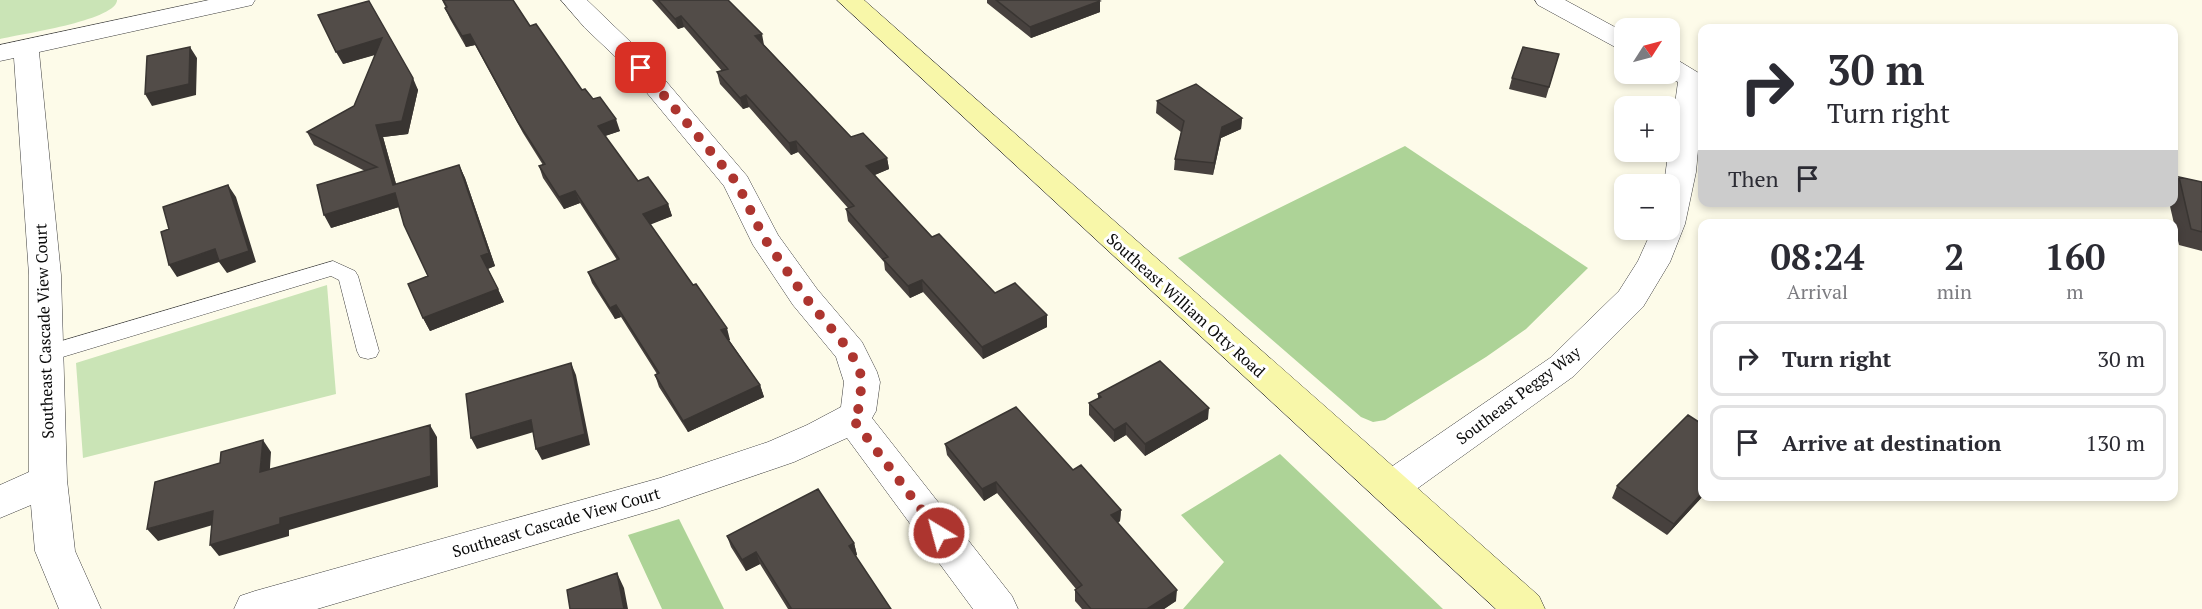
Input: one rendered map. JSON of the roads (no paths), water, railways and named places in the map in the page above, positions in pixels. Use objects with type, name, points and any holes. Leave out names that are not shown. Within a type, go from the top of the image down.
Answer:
[{"type":"street","points":[[13,50],[146,10],[243,0]]},
{"type":"street","points":[[573,0],[632,58],[737,183],[764,238],[805,297],[850,351],[862,382],[858,411],[852,418],[997,609]]},
{"type":"street","name":"Southeast William Otty Road","points":[[849,0],[1524,609]]},
{"type":"street","points":[[1547,0],[1614,37]]},
{"type":"street","name":"Southeast Cascade View Court","points":[[13,50],[45,275],[48,480],[55,551],[80,609]]},
{"type":"street","points":[[1680,177],[1688,74]]},
{"type":"street","name":"Southeast Peggy Way","points":[[1391,487],[1562,367],[1630,299],[1654,262],[1663,240]]},
{"type":"street","name":"Southeast Cascade View Court","points":[[255,609],[660,493],[781,452],[852,418]]},
{"type":"street","points":[[0,502],[48,480]]},
{"type":"lane","points":[[46,354],[333,268],[348,276],[368,351]]}]
